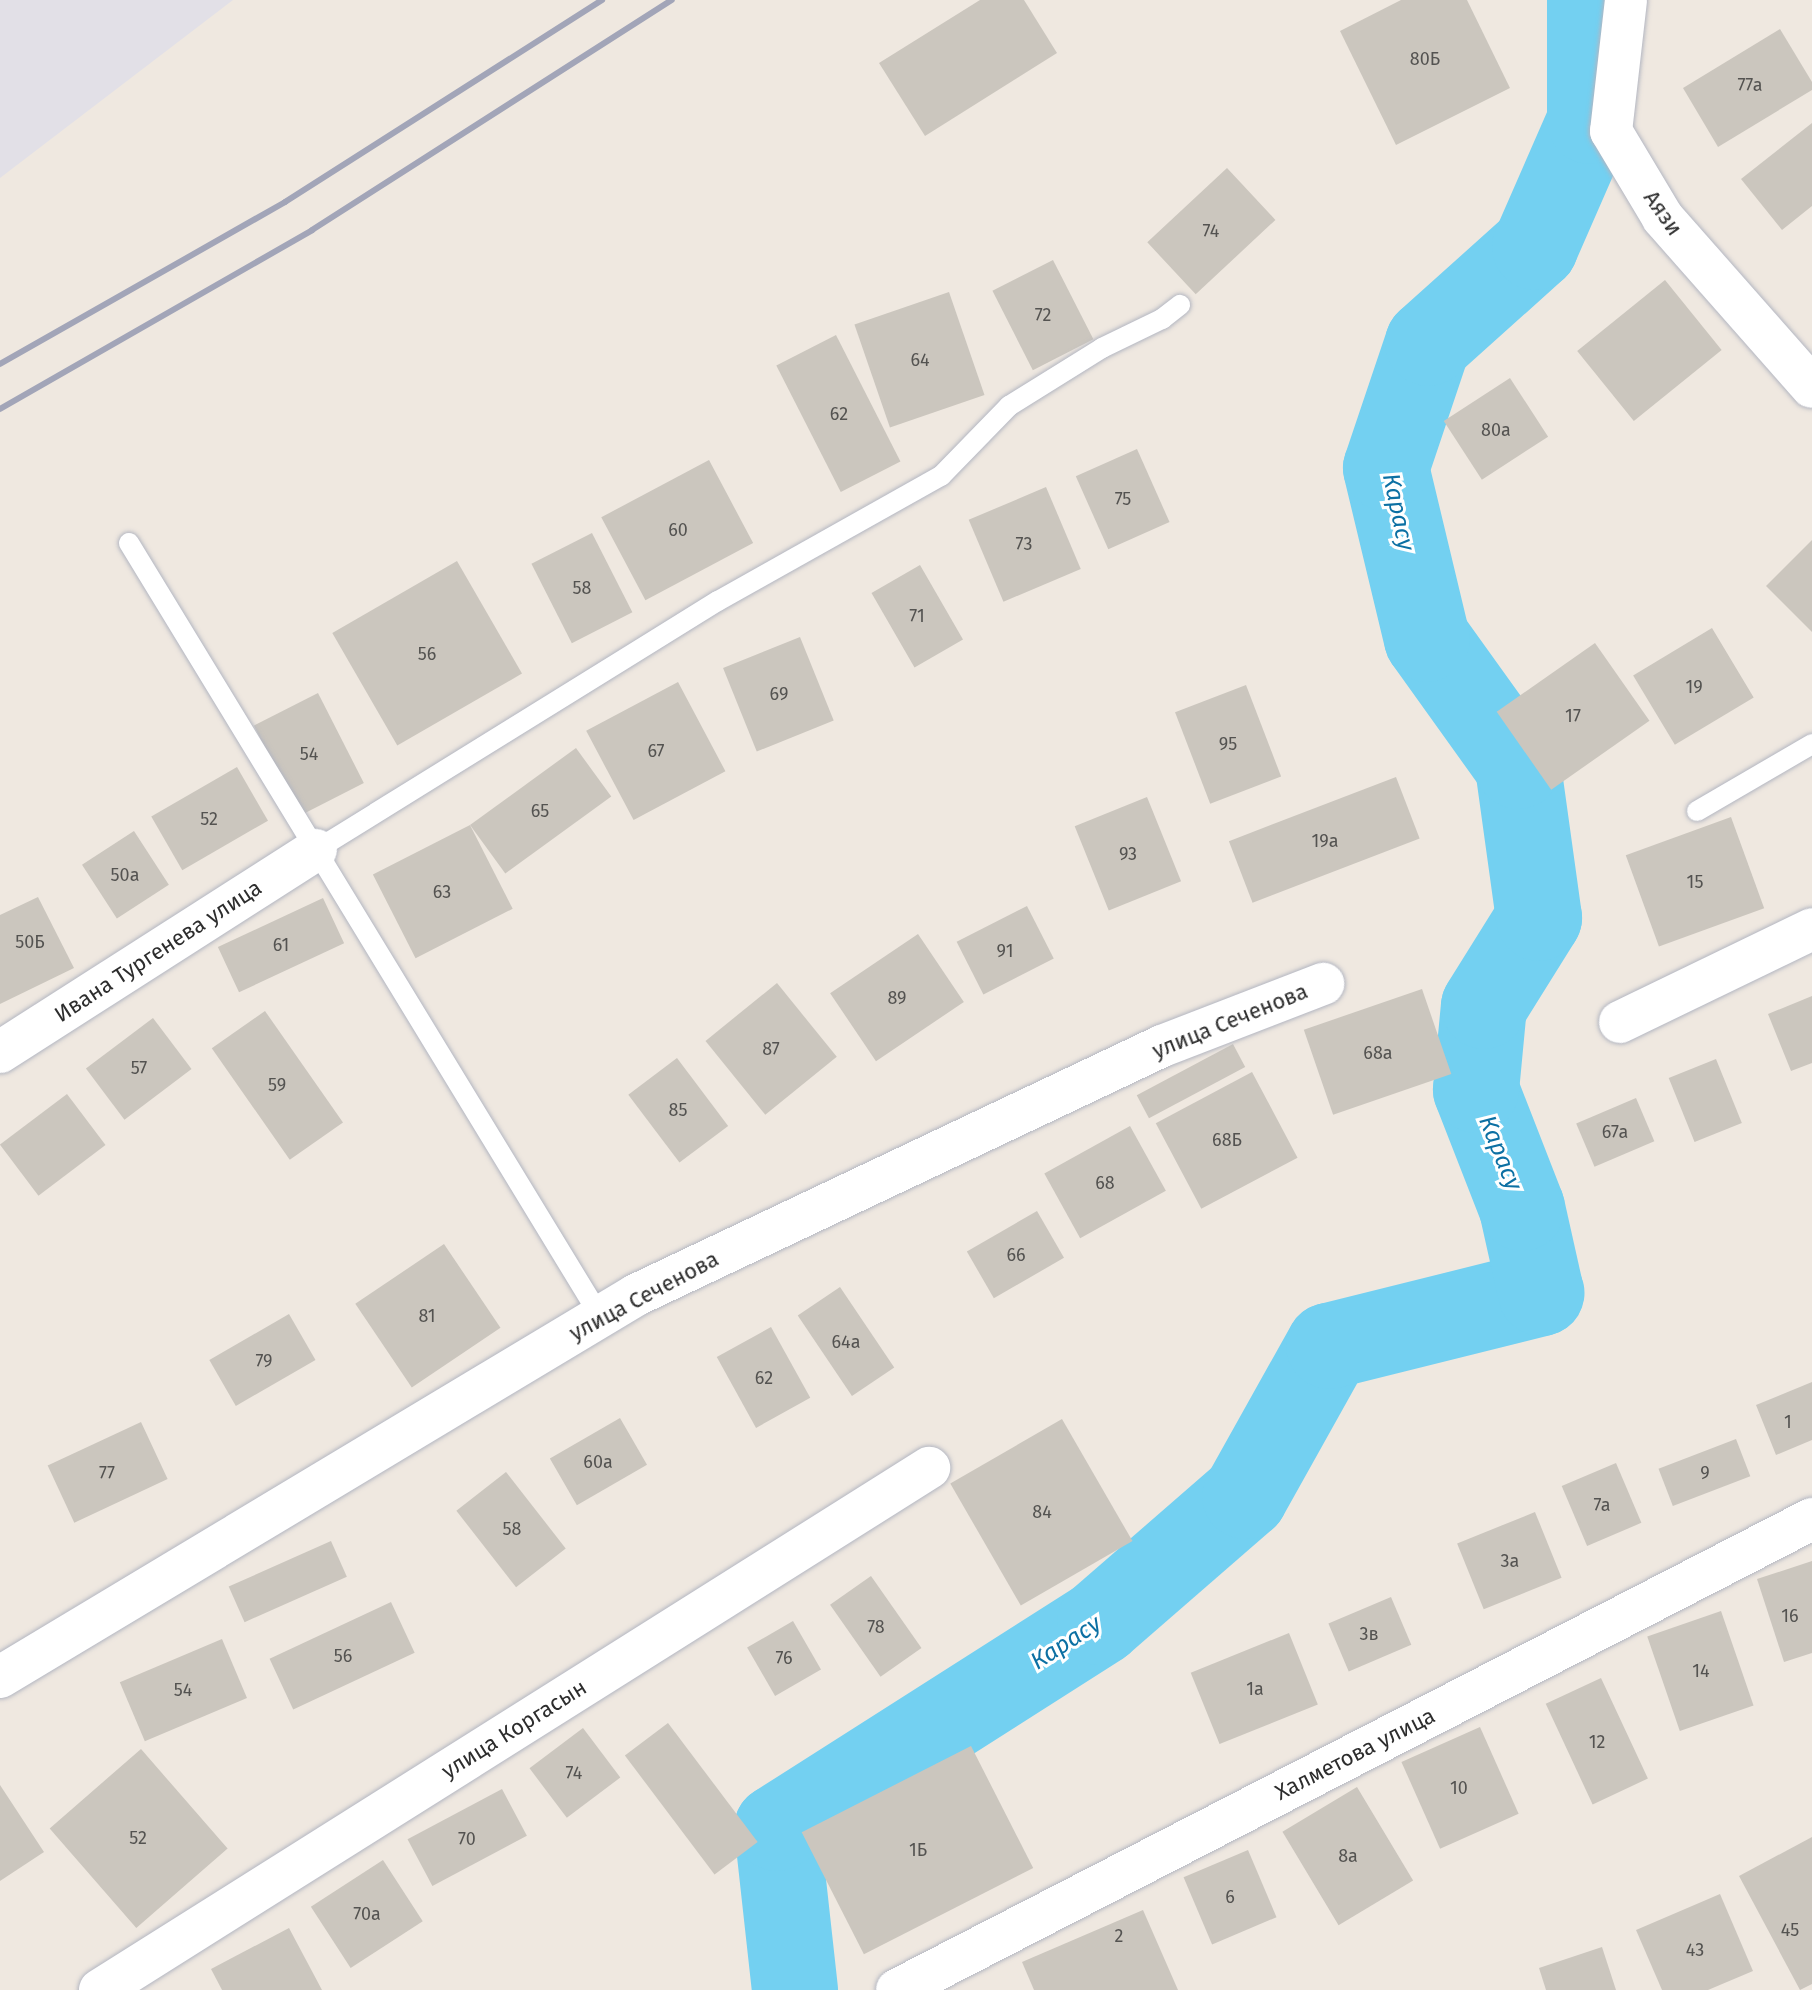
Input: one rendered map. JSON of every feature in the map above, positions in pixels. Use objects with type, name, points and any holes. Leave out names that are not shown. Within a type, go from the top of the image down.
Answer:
[{"type":"street","name":"Аязи","points":[[1626,0],[1611,131],[1663,218],[1812,387]]},
{"type":"street","name":"Ивана Тургенева улица","points":[[0,1052],[316,850]]},
{"type":"street","points":[[1620,1022],[1812,929]]},
{"type":"street","name":"улица Сеченова","points":[[0,1677],[636,1295],[1162,1046],[1323,984]]},
{"type":"street","name":"улица Коргасын","points":[[100,1990],[929,1468]]},
{"type":"street","name":"Халметова улица","points":[[897,1990],[1812,1519]]},
{"type":"lane","points":[[316,850],[718,601],[941,476],[1009,406],[1102,348],[1162,319],[1180,305]]},
{"type":"lane","points":[[129,543],[600,1316]]},
{"type":"lane","points":[[1697,811],[1812,744]]},
{"type":"shaded area","points":[[0,0],[233,0],[0,178]]},
{"type":"building","points":[[980,0],[1024,0],[1057,53],[925,136],[879,63]]},
{"type":"building","points":[[1401,0],[1467,0],[1510,88],[1396,145],[1340,31]]},
{"type":"building","points":[[1780,29],[1812,82],[1812,90],[1718,147],[1683,88]]},
{"type":"building","points":[[1812,123],[1812,206],[1782,230],[1741,179]]},
{"type":"building","points":[[1227,168],[1275,220],[1196,294],[1147,242]]},
{"type":"building","points":[[1053,260],[1093,339],[1033,370],[992,291]]},
{"type":"building","points":[[1665,280],[1722,350],[1634,421],[1577,351]]},
{"type":"building","points":[[949,292],[984,395],[890,428],[854,325]]},
{"type":"building","points":[[836,335],[900,462],[841,492],[776,365]]},
{"type":"building","points":[[1510,378],[1548,437],[1482,480],[1444,421]]},
{"type":"building","points":[[1137,449],[1170,522],[1108,549],[1076,476]]},
{"type":"building","points":[[709,460],[753,543],[645,600],[601,517]]},
{"type":"building","points":[[1046,487],[1081,569],[1003,602],[969,520]]},
{"type":"building","points":[[592,533],[632,612],[572,643],[531,564]]},
{"type":"building","points":[[1812,540],[1812,632],[1766,586]]},
{"type":"building","points":[[457,561],[522,674],[397,746],[332,633]]},
{"type":"building","points":[[920,565],[963,639],[915,667],[872,593]]},
{"type":"building","points":[[1712,628],[1754,697],[1675,745],[1633,675]]},
{"type":"building","points":[[800,637],[834,720],[757,752],[723,668]]},
{"type":"building","points":[[1595,643],[1649,721],[1551,790],[1497,712]]},
{"type":"building","points":[[678,682],[725,771],[634,820],[586,731]]},
{"type":"building","points":[[1246,685],[1281,776],[1210,804],[1175,712]]},
{"type":"building","points":[[318,693],[364,783],[300,816],[254,726]]},
{"type":"building","points":[[576,748],[611,797],[505,874],[470,825]]},
{"type":"building","points":[[237,767],[268,821],[182,870],[151,816]]},
{"type":"building","points":[[1396,777],[1420,839],[1253,903],[1229,841]]},
{"type":"building","points":[[1147,797],[1181,881],[1109,911],[1075,826]]},
{"type":"building","points":[[1731,817],[1764,908],[1659,946],[1626,855]]},
{"type":"building","points":[[470,825],[513,909],[416,958],[373,874]]},
{"type":"building","points":[[134,831],[169,885],[117,918],[82,865]]},
{"type":"building","points":[[38,897],[74,968],[0,1004],[0,915]]},
{"type":"building","points":[[323,898],[344,943],[239,992],[218,947]]},
{"type":"building","points":[[1027,906],[1054,959],[983,994],[957,942]]},
{"type":"building","points":[[918,934],[964,1002],[876,1061],[830,993]]},
{"type":"building","points":[[777,983],[837,1057],[765,1115],[706,1041]]},
{"type":"building","points":[[1422,989],[1451,1074],[1333,1115],[1304,1030]]},
{"type":"building","points":[[1812,996],[1812,1063],[1791,1071],[1768,1014]]},
{"type":"building","points":[[265,1011],[343,1122],[290,1160],[212,1048]]},
{"type":"building","points":[[153,1018],[192,1069],[124,1120],[86,1069]]},
{"type":"building","points":[[1233,1044],[1245,1067],[1149,1118],[1137,1095]]},
{"type":"building","points":[[677,1058],[728,1126],[679,1163],[628,1095]]},
{"type":"building","points":[[1716,1059],[1742,1123],[1695,1142],[1669,1078]]},
{"type":"building","points":[[1252,1072],[1298,1158],[1201,1209],[1156,1123]]},
{"type":"building","points":[[67,1094],[106,1145],[38,1196],[0,1144]]},
{"type":"building","points":[[1636,1098],[1654,1141],[1595,1167],[1576,1123]]},
{"type":"building","points":[[1130,1126],[1166,1191],[1080,1238],[1044,1174]]},
{"type":"building","points":[[1037,1211],[1064,1258],[994,1298],[967,1252]]},
{"type":"building","points":[[444,1244],[500,1328],[412,1388],[355,1304]]},
{"type":"building","points":[[840,1287],[894,1367],[852,1396],[798,1316]]},
{"type":"building","points":[[289,1314],[316,1360],[236,1406],[209,1360]]},
{"type":"building","points":[[771,1327],[810,1398],[756,1428],[717,1357]]},
{"type":"building","points":[[1812,1382],[1812,1440],[1776,1455],[1756,1405]]},
{"type":"building","points":[[620,1418],[647,1465],[577,1505],[550,1458]]},
{"type":"building","points":[[1062,1419],[1132,1541],[1021,1606],[950,1484]]},
{"type":"building","points":[[141,1422],[168,1479],[74,1523],[48,1466]]},
{"type":"building","points":[[1736,1439],[1750,1476],[1673,1506],[1659,1469]]},
{"type":"building","points":[[1616,1463],[1641,1523],[1587,1546],[1562,1486]]},
{"type":"building","points":[[506,1472],[566,1548],[516,1587],[456,1511]]},
{"type":"building","points":[[1535,1512],[1562,1578],[1484,1609],[1457,1543]]},
{"type":"building","points":[[331,1541],[347,1577],[245,1622],[229,1587]]},
{"type":"building","points":[[1812,1561],[1812,1653],[1784,1662],[1757,1579]]},
{"type":"building","points":[[871,1576],[921,1648],[881,1677],[830,1605]]},
{"type":"building","points":[[1391,1597],[1411,1645],[1349,1671],[1328,1624]]},
{"type":"building","points":[[391,1602],[415,1653],[293,1709],[270,1659]]},
{"type":"building","points":[[1721,1611],[1754,1706],[1680,1731],[1647,1636]]},
{"type":"building","points":[[793,1621],[821,1669],[775,1696],[747,1648]]},
{"type":"building","points":[[1289,1633],[1318,1704],[1220,1744],[1191,1673]]},
{"type":"building","points":[[222,1639],[247,1698],[145,1741],[120,1682]]},
{"type":"building","points":[[1601,1678],[1648,1779],[1593,1804],[1546,1704]]},
{"type":"building","points":[[668,1723],[758,1842],[715,1874],[625,1755]]},
{"type":"building","points":[[1480,1727],[1519,1814],[1440,1849],[1401,1762]]},
{"type":"building","points":[[583,1728],[620,1778],[567,1818],[529,1768]]},
{"type":"building","points":[[971,1746],[1033,1868],[864,1954],[802,1832]]},
{"type":"building","points":[[141,1749],[228,1849],[136,1928],[50,1828]]},
{"type":"building","points":[[0,1785],[44,1852],[0,1881]]},
{"type":"building","points":[[1357,1787],[1413,1880],[1339,1925],[1282,1832]]},
{"type":"building","points":[[502,1789],[527,1836],[432,1886],[408,1839]]},
{"type":"building","points":[[1812,1837],[1812,1984],[1800,1990],[1739,1876]]},
{"type":"building","points":[[1248,1850],[1277,1917],[1212,1945],[1184,1877]]},
{"type":"building","points":[[383,1860],[423,1921],[351,1968],[311,1907]]},
{"type":"building","points":[[1720,1894],[1753,1971],[1708,1990],[1662,1990],[1636,1930]]},
{"type":"building","points":[[1143,1910],[1178,1990],[1034,1990],[1022,1962]]},
{"type":"building","points":[[289,1928],[322,1990],[222,1990],[211,1969]]},
{"type":"building","points":[[1602,1947],[1616,1990],[1546,1990],[1539,1968]]},
{"type":"waterway","name":"Карасу","points":[[795,1990],[777,1828],[1100,1622],[1245,1496],[1329,1346],[1541,1293],[1522,1208],[1476,1090],[1484,1006],[1539,918],[1518,766],[1427,639],[1386,468],[1428,343],[1535,247],[1590,121],[1590,0]]},
{"type":"railway","points":[[0,364],[285,202],[602,0]]},
{"type":"railway","points":[[0,409],[312,230],[672,0]]}]
